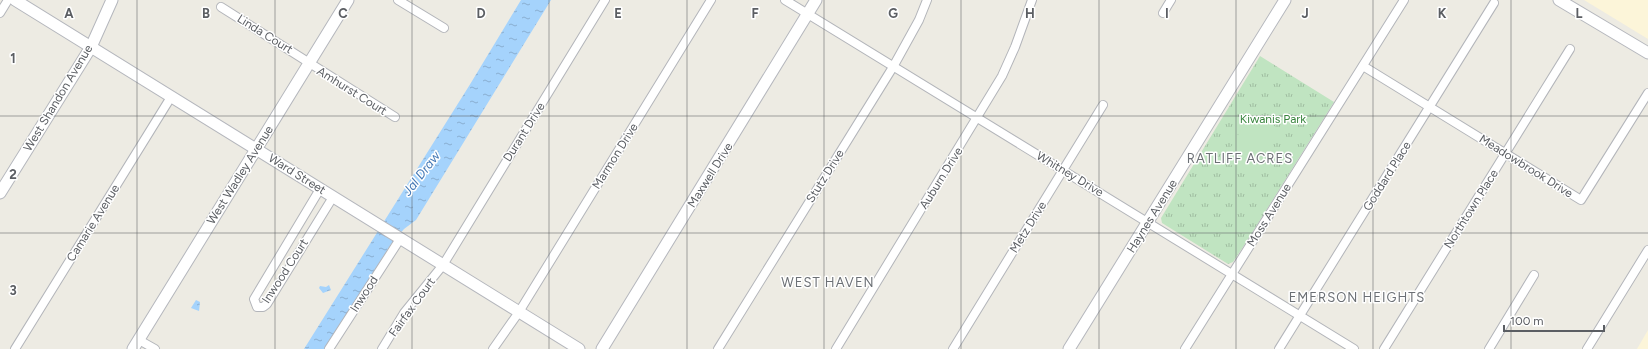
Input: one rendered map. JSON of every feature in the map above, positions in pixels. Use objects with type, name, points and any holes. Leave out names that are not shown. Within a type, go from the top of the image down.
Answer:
[{"type":"street","points":[[0,12],[8,0]]},
{"type":"street","name":"Ward Street","points":[[15,0],[579,349]]},
{"type":"street","name":"West Shandon Avenue","points":[[0,193],[91,47],[112,0]]},
{"type":"street","name":"West Wadley Avenue","points":[[136,344],[348,0]]},
{"type":"street","points":[[398,0],[444,28]]},
{"type":"street","name":"Durant Drive","points":[[443,265],[605,0]]},
{"type":"street","name":"Marmon Drive","points":[[493,349],[519,312],[711,0]]},
{"type":"street","name":"Whitney Drive","points":[[785,0],[1354,349]]},
{"type":"street","name":"Maxwell Drive","points":[[602,349],[809,14],[816,0]]},
{"type":"street","name":"Stutz Drive","points":[[718,349],[893,67],[919,20],[927,0]]},
{"type":"street","name":"Auburn Drive","points":[[836,349],[978,118],[1002,76],[1015,47],[1032,0]]},
{"type":"street","points":[[1163,13],[1171,0]]},
{"type":"street","name":"Haynes Avenue","points":[[1069,349],[1285,0]]},
{"type":"street","name":"Moss Avenue","points":[[1185,349],[1404,0]]},
{"type":"street","points":[[1559,0],[1648,53]]},
{"type":"street","name":"Goddard Place","points":[[1280,349],[1494,3]]},
{"type":"street","name":"Linda Court","points":[[221,7],[302,57],[308,64]]},
{"type":"street","name":"Northtown Place","points":[[1384,349],[1570,50]]},
{"type":"street","name":"Amhurst Court","points":[[308,64],[395,117]]},
{"type":"street","name":"Meadowbrook Drive","points":[[1363,66],[1581,200],[1648,94]]},
{"type":"street","name":"Camarie Avenue","points":[[15,349],[172,97]]},
{"type":"street","name":"Metz Drive","points":[[952,349],[1103,105]]},
{"type":"street","name":"Inwood Court","points":[[320,189],[254,299],[257,307],[263,307],[267,304],[333,196]]},
{"type":"street","name":"Inwood","points":[[329,349],[400,239]]},
{"type":"street","points":[[1587,349],[1648,250]]},
{"type":"street","name":"Fairfax Court","points":[[382,349],[404,313],[443,265]]},
{"type":"street","points":[[1489,349],[1534,275]]},
{"type":"street","points":[[136,344],[155,349]]},
{"type":"shaded area","points":[[1584,0],[1648,0],[1648,39]]},
{"type":"shaded area","points":[[1648,330],[1648,349],[1637,349]]},
{"type":"green space","name":"Kiwanis Park","points":[[1260,56],[1334,102],[1247,241],[1233,262],[1228,264],[1162,223],[1161,218]]},
{"type":"green space","points":[[1252,112],[1279,129],[1250,177],[1223,160]]},
{"type":"water","name":"Jal Draw","points":[[521,0],[551,0],[416,220],[404,229],[391,244],[326,349],[304,349],[469,86]]},
{"type":"water","points":[[329,285],[331,290],[323,293],[319,288],[320,286],[326,287]]},
{"type":"water","points":[[196,300],[200,302],[199,311],[191,308]]},
{"type":"district","name":"RATLIFF ACRES","points":[[1240,158]]},
{"type":"district","name":"WEST HAVEN","points":[[828,282]]},
{"type":"district","name":"EMERSON HEIGHTS","points":[[1357,297]]}]
